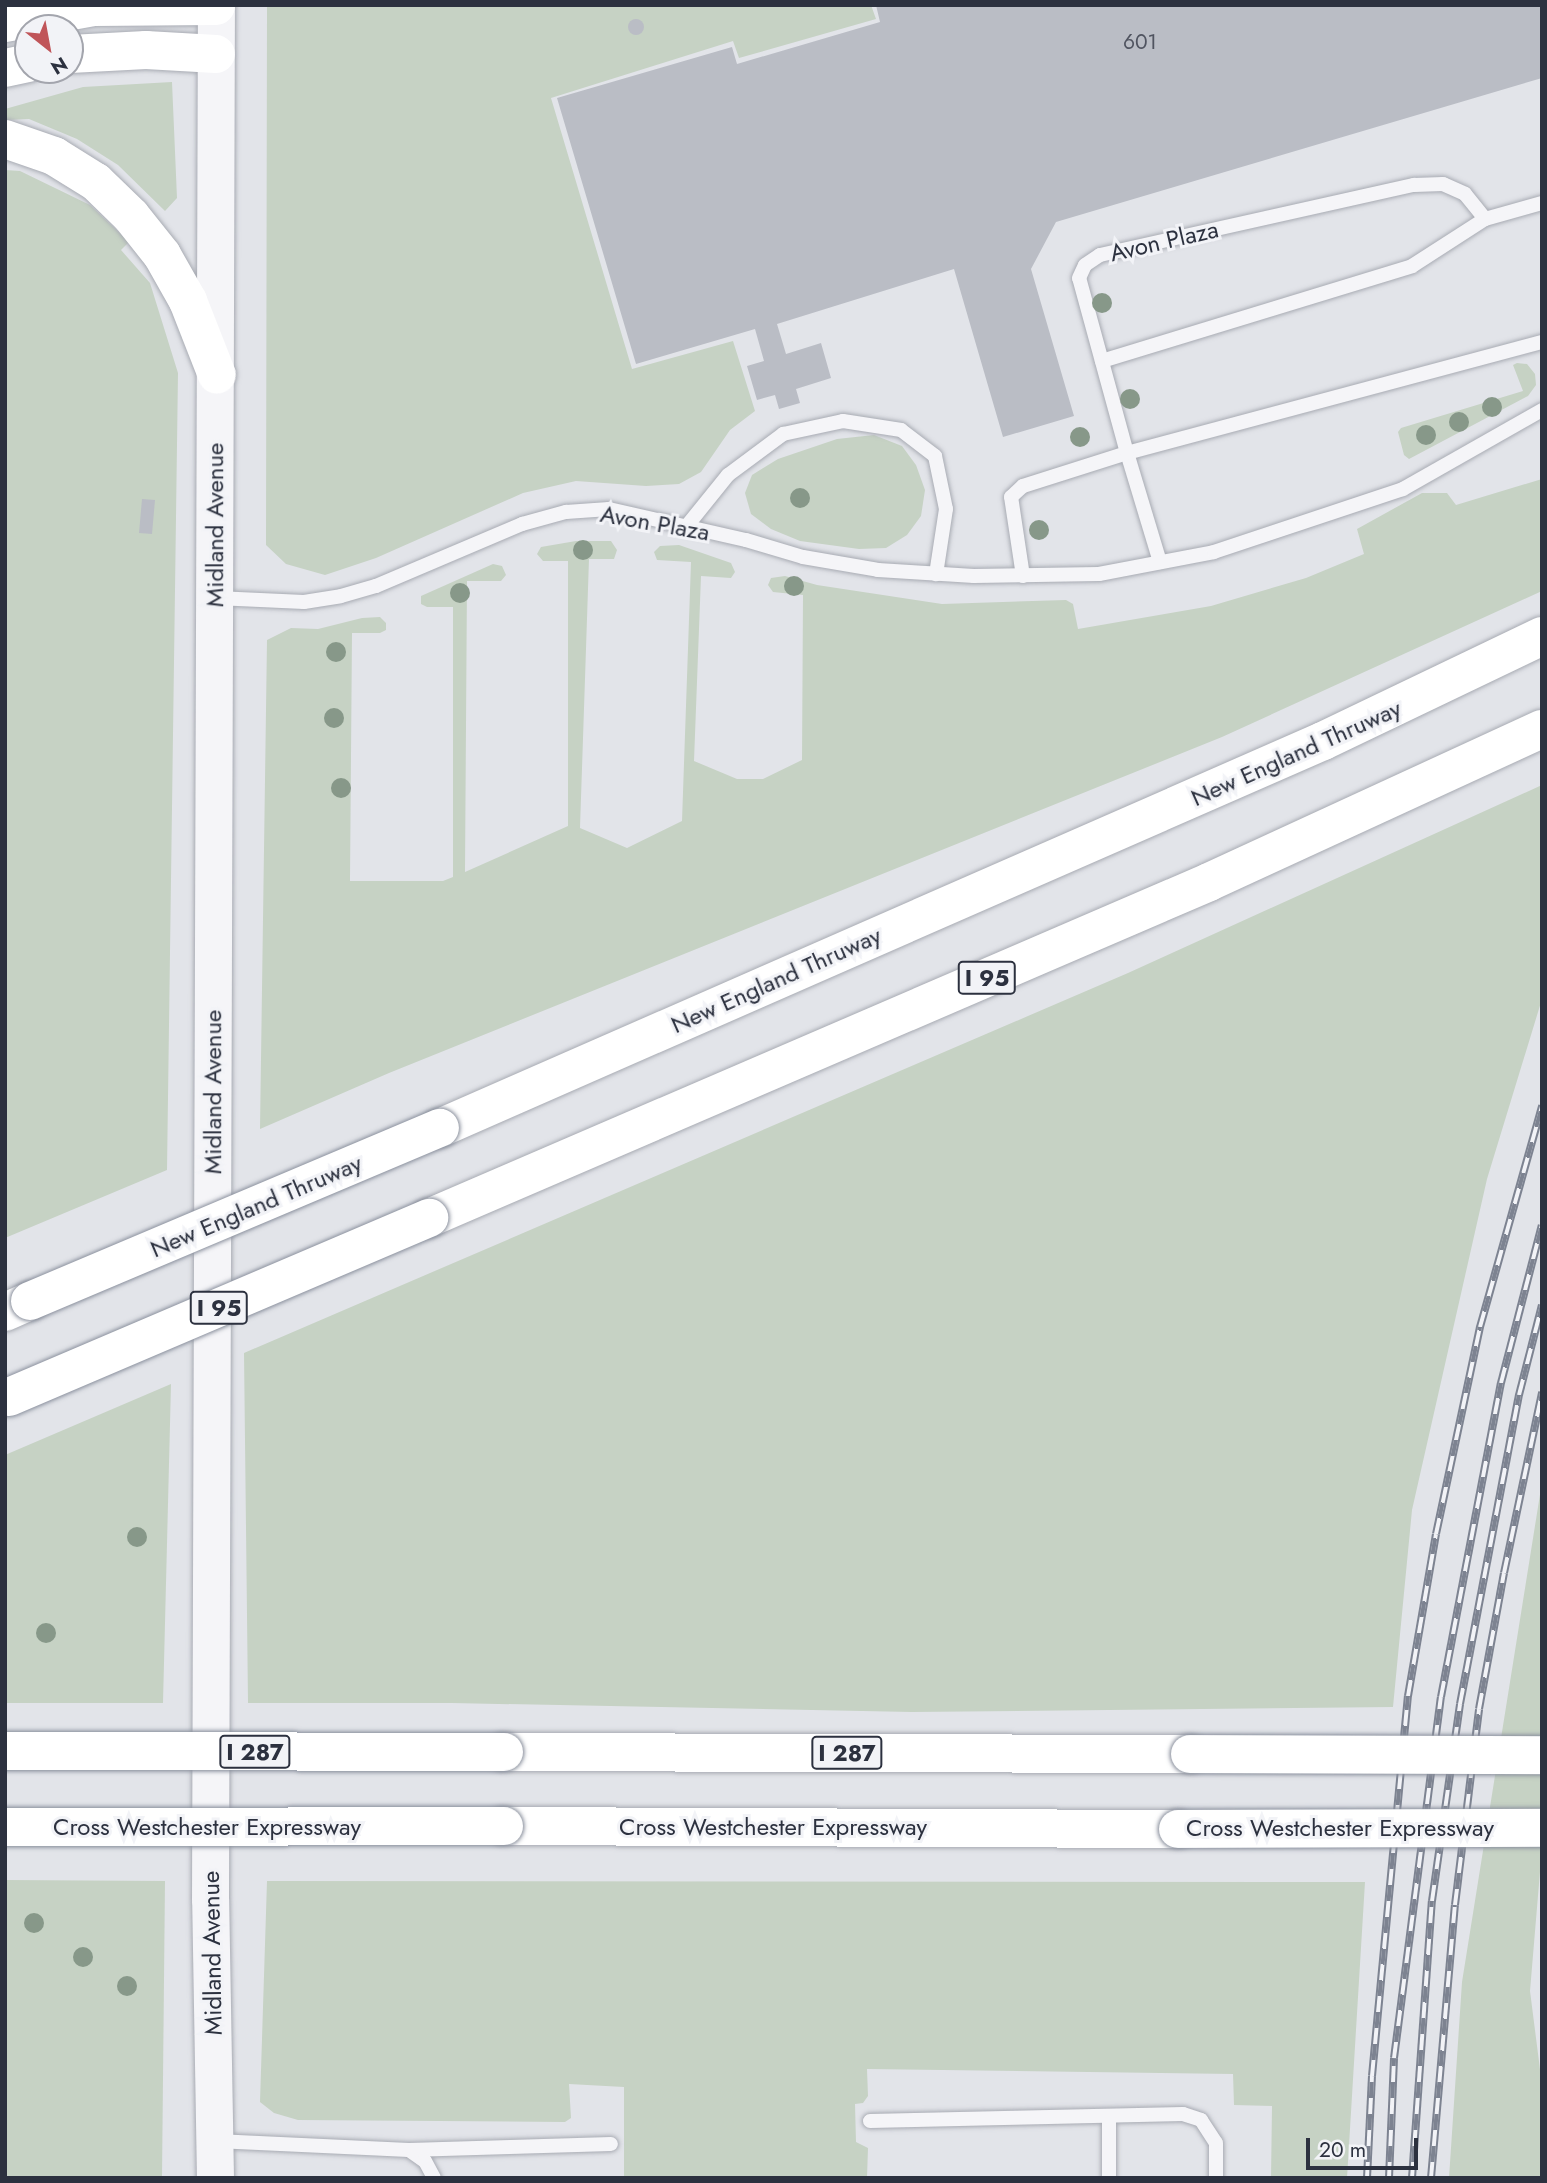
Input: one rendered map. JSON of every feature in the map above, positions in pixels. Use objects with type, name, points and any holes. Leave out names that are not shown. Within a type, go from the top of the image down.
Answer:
[{"type":"highway","points":[[5,23],[94,7],[216,6]]},
{"type":"highway","points":[[84,53],[146,50],[216,54]]},
{"type":"highway","points":[[5,139],[54,156],[86,176],[131,216],[162,255],[188,301],[217,375]]},
{"type":"highway","name":"New England Thruway","points":[[13,1304],[440,1128],[1311,747],[1542,636]]},
{"type":"highway","name":"I 95","points":[[7,1398],[1220,877],[1542,729]]},
{"type":"highway","name":"I 287","points":[[5,1751],[1542,1755]]},
{"type":"highway","name":"Cross Westchester Expressway","points":[[5,1827],[1542,1828]]},
{"type":"street","name":"Midland Avenue","points":[[215,2178],[210,1899],[217,375],[216,6]]},
{"type":"lane","name":"Avon Plaza","points":[[1160,562],[1079,278],[1085,265],[1100,255],[1414,185],[1443,184],[1465,194],[1485,219]]},
{"type":"lane","points":[[1102,361],[1412,266],[1485,219],[1542,203]]},
{"type":"lane","points":[[1023,576],[1011,497],[1023,486],[1127,453],[1542,342]]},
{"type":"lane","name":"Avon Plaza","points":[[215,598],[304,602],[341,597],[376,586],[522,524],[566,512],[609,509],[803,557],[878,570],[1023,576],[1099,574],[1214,552],[1403,489],[1542,410]]},
{"type":"lane","points":[[685,527],[728,475],[783,434],[843,421],[901,430],[935,456],[946,509],[936,574]]},
{"type":"lane","points":[[870,2121],[1110,2118],[1183,2114],[1201,2120],[1216,2143],[1216,2178]]},
{"type":"lane","points":[[1109,2178],[1110,2118]]},
{"type":"lane","points":[[215,2141],[408,2150],[611,2144]]},
{"type":"lane","points":[[408,2150],[425,2161],[434,2178]]},
{"type":"green space","points":[[267,5],[871,5],[876,19],[739,58],[733,41],[551,98],[632,369],[733,341],[755,411],[730,430],[701,472],[679,484],[646,486],[576,481],[523,493],[376,558],[325,575],[286,564],[266,545]]},
{"type":"green space","points":[[172,82],[177,198],[165,211],[118,165],[77,139],[29,119],[5,120],[5,109],[83,87]]},
{"type":"green space","points":[[5,170],[20,171],[90,205],[129,242],[121,250],[150,283],[178,373],[167,1170],[5,1238]]},
{"type":"green space","points":[[1527,364],[1535,374],[1536,385],[1528,396],[1409,459],[1404,455],[1398,432],[1401,428],[1523,391],[1513,365]]},
{"type":"green space","points":[[874,435],[902,446],[916,465],[925,490],[921,516],[907,535],[886,548],[859,549],[800,541],[771,529],[751,514],[745,493],[752,475],[778,459],[837,439]]},
{"type":"green space","points":[[1542,479],[1542,591],[1222,737],[389,1073],[260,1129],[267,640],[291,628],[318,629],[362,618],[380,617],[386,623],[386,630],[380,633],[352,633],[350,881],[443,881],[453,877],[453,607],[427,607],[421,604],[421,596],[493,564],[502,566],[506,575],[501,581],[467,581],[465,872],[568,826],[568,561],[543,561],[537,554],[541,547],[576,541],[611,541],[617,550],[614,559],[589,559],[580,828],[627,848],[682,821],[691,562],[657,560],[654,552],[660,546],[679,545],[731,563],[735,572],[731,578],[701,576],[694,761],[737,779],[763,779],[802,760],[803,595],[773,592],[768,585],[771,578],[785,576],[817,585],[942,604],[1066,600],[1073,604],[1078,629],[1211,606],[1306,578],[1364,554],[1357,529],[1422,493],[1447,493],[1456,505]]},
{"type":"green space","points":[[1542,785],[1542,999],[1487,1179],[1412,1510],[1393,1707],[912,1712],[452,1703],[248,1703],[244,1353],[1128,973]]},
{"type":"green space","points":[[171,1384],[163,1703],[5,1703],[5,1455]]},
{"type":"green space","points":[[1542,1482],[1542,1848],[1530,1991],[1542,2085],[1542,2178],[1449,2178],[1462,1982]]},
{"type":"green space","points":[[5,1880],[165,1881],[162,2178],[5,2178]]},
{"type":"green space","points":[[267,1881],[1365,1882],[1347,2178],[1271,2178],[1272,2106],[1234,2105],[1233,2074],[867,2069],[868,2096],[863,2103],[855,2104],[856,2142],[868,2148],[867,2178],[624,2178],[624,2087],[569,2084],[571,2118],[565,2122],[298,2120],[274,2113],[260,2102]]},
{"type":"building","points":[[876,5],[1542,5],[1542,78],[1056,222],[1031,269],[1074,416],[1003,437],[954,269],[777,324],[786,354],[821,343],[831,378],[796,389],[800,403],[779,409],[775,395],[757,400],[747,366],[764,361],[755,329],[636,364],[557,98],[732,47],[737,64],[880,22]]},
{"type":"building","points":[[636,19],[644,27],[636,35],[628,27]]},
{"type":"building","points":[[142,499],[155,500],[152,534],[139,533]]},
{"type":"railway","points":[[1367,2178],[1372,2076],[1408,1696],[1436,1534],[1480,1327],[1542,1106]]},
{"type":"railway","points":[[1389,2178],[1394,2058],[1441,1697],[1501,1383],[1542,1225]]},
{"type":"railway","points":[[1412,2178],[1432,1901],[1460,1704],[1519,1395],[1542,1305]]},
{"type":"railway","points":[[1431,2178],[1455,1905],[1479,1709],[1542,1392]]}]
